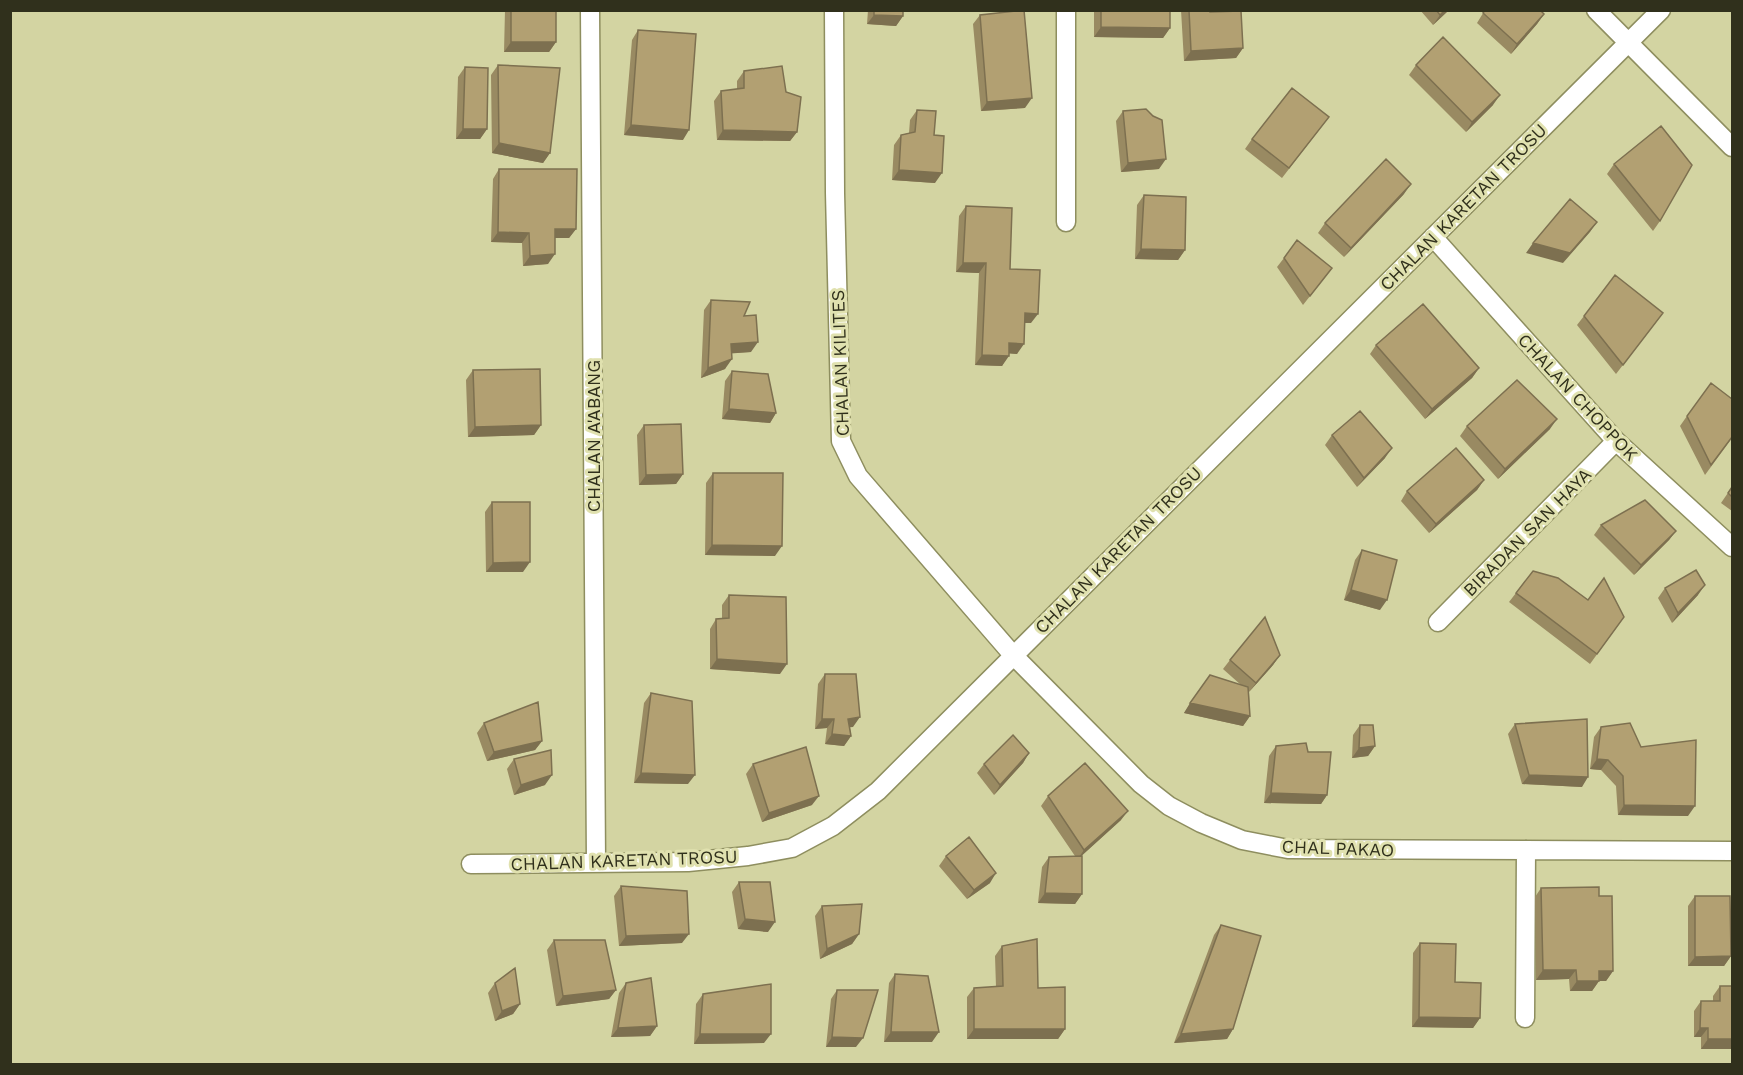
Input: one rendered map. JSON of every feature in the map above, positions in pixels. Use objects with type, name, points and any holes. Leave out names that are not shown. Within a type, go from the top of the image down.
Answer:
[{"type":"street","name":"CHALAN A'ABANG","points":[[590,10],[596,862]]},
{"type":"street","name":"CHALAN KILITES","points":[[834,10],[835,193],[841,441],[858,476],[1013,655]]},
{"type":"street","points":[[1066,10],[1066,222]]},
{"type":"street","points":[[1596,10],[1732,147]]},
{"type":"street","name":"CHALAN KARETAN TROSU","points":[[471,864],[688,862],[748,856],[792,848],[833,826],[878,790],[1661,10]]},
{"type":"street","name":"CHALAN CHOPPOK","points":[[1433,237],[1616,441],[1732,547]]},
{"type":"street","name":"BIRADAN SAN HAYA","points":[[1438,622],[1616,441]]},
{"type":"street","name":"CHAL PAKAO","points":[[1013,655],[1141,784],[1169,806],[1201,824],[1242,840],[1288,849],[1732,851]]},
{"type":"street","points":[[1525,1018],[1526,850]]},
{"type":"building","points":[[511,10],[556,10],[556,42],[511,42]]},
{"type":"building","points":[[874,10],[903,10],[903,16],[874,15]]},
{"type":"building","points":[[1024,10],[1032,98],[987,102],[980,15]]},
{"type":"building","points":[[1101,10],[1170,10],[1170,28],[1101,27]]},
{"type":"building","points":[[1189,10],[1241,11],[1243,48],[1191,51]]},
{"type":"building","points":[[1485,10],[1540,10],[1544,14],[1517,44],[1483,13]]},
{"type":"building","points":[[638,30],[696,34],[689,130],[631,125]]},
{"type":"building","points":[[1443,37],[1500,95],[1472,122],[1416,65]]},
{"type":"building","points":[[498,65],[560,68],[550,153],[499,143]]},
{"type":"building","points":[[782,66],[786,92],[801,97],[797,132],[723,130],[721,91],[744,88],[744,71]]},
{"type":"building","points":[[465,67],[488,68],[487,129],[463,129]]},
{"type":"building","points":[[1292,88],[1329,117],[1289,168],[1252,139]]},
{"type":"building","points":[[1146,109],[1153,116],[1162,120],[1166,159],[1128,163],[1123,111]]},
{"type":"building","points":[[917,110],[936,111],[934,135],[944,136],[942,173],[899,170],[901,135],[915,132]]},
{"type":"building","points":[[1661,126],[1692,165],[1660,221],[1614,164]]},
{"type":"building","points":[[1386,159],[1411,184],[1351,248],[1325,223]]},
{"type":"building","points":[[499,169],[577,169],[576,229],[555,229],[555,254],[530,256],[529,233],[498,232]]},
{"type":"building","points":[[1144,195],[1186,197],[1185,250],[1141,249]]},
{"type":"building","points":[[1570,199],[1597,222],[1570,253],[1533,243]]},
{"type":"building","points":[[966,206],[1012,208],[1010,269],[1040,270],[1038,314],[1025,313],[1024,344],[1009,343],[1009,356],[982,355],[986,263],[963,263]]},
{"type":"building","points":[[1297,240],[1332,268],[1310,296],[1284,258]]},
{"type":"building","points":[[1615,275],[1663,313],[1623,365],[1584,316]]},
{"type":"building","points":[[711,300],[750,302],[744,316],[756,315],[758,342],[731,344],[732,359],[708,368]]},
{"type":"building","points":[[1423,304],[1479,368],[1432,409],[1376,345]]},
{"type":"building","points":[[540,369],[541,425],[475,427],[473,370]]},
{"type":"building","points":[[732,371],[768,374],[776,413],[729,409]]},
{"type":"building","points":[[1517,380],[1557,419],[1505,469],[1467,426]]},
{"type":"building","points":[[1711,383],[1732,399],[1732,437],[1711,465],[1687,416]]},
{"type":"building","points":[[1360,411],[1392,448],[1364,478],[1332,435]]},
{"type":"building","points":[[681,424],[683,474],[646,475],[644,425]]},
{"type":"building","points":[[1456,448],[1484,480],[1436,524],[1407,491]]},
{"type":"building","points":[[713,473],[783,473],[782,546],[712,545]]},
{"type":"building","points":[[1645,500],[1676,531],[1641,565],[1601,525]]},
{"type":"building","points":[[492,502],[530,502],[530,562],[493,563]]},
{"type":"building","points":[[1362,550],[1397,560],[1387,600],[1351,590]]},
{"type":"building","points":[[1696,570],[1705,585],[1678,613],[1665,588]]},
{"type":"building","points":[[1533,571],[1558,578],[1588,600],[1604,578],[1624,617],[1597,654],[1516,593]]},
{"type":"building","points":[[729,595],[786,597],[787,664],[717,659],[716,619],[729,618]]},
{"type":"building","points":[[1265,617],[1280,655],[1256,683],[1230,660]]},
{"type":"building","points":[[825,674],[856,674],[860,717],[848,719],[851,736],[832,734],[834,719],[822,719]]},
{"type":"building","points":[[1210,675],[1248,687],[1250,716],[1190,703]]},
{"type":"building","points":[[651,693],[692,701],[695,775],[641,773]]},
{"type":"building","points":[[538,702],[542,741],[494,752],[484,723]]},
{"type":"building","points":[[1587,719],[1588,777],[1529,775],[1515,724]]},
{"type":"building","points":[[1630,723],[1641,747],[1696,740],[1695,806],[1624,805],[1623,776],[1608,760],[1597,759],[1601,727]]},
{"type":"building","points":[[1360,725],[1373,725],[1375,746],[1359,748]]},
{"type":"building","points":[[1013,735],[1029,753],[1000,785],[984,764]]},
{"type":"building","points":[[1306,743],[1308,752],[1331,752],[1327,795],[1271,793],[1276,746]]},
{"type":"building","points":[[806,747],[819,796],[769,813],[753,764]]},
{"type":"building","points":[[551,750],[552,775],[521,785],[514,759]]},
{"type":"building","points":[[1085,763],[1128,811],[1084,850],[1048,796]]},
{"type":"building","points":[[969,837],[996,873],[974,890],[946,856]]},
{"type":"building","points":[[1082,856],[1082,894],[1045,893],[1049,857]]},
{"type":"building","points":[[739,882],[770,882],[775,922],[745,919]]},
{"type":"building","points":[[621,886],[687,891],[689,934],[626,936]]},
{"type":"building","points":[[1599,887],[1599,896],[1612,896],[1613,971],[1599,971],[1599,981],[1577,981],[1576,970],[1543,970],[1541,888]]},
{"type":"building","points":[[1695,896],[1730,896],[1731,956],[1695,957]]},
{"type":"building","points":[[862,904],[859,934],[827,949],[822,906]]},
{"type":"building","points":[[1221,925],[1261,936],[1233,1029],[1181,1034]]},
{"type":"building","points":[[1037,939],[1038,988],[1065,987],[1065,1029],[974,1029],[974,988],[1003,986],[1002,946]]},
{"type":"building","points":[[554,940],[605,940],[616,990],[563,996]]},
{"type":"building","points":[[1420,943],[1456,944],[1455,982],[1481,983],[1480,1018],[1419,1017]]},
{"type":"building","points":[[515,968],[520,1004],[502,1011],[495,983]]},
{"type":"building","points":[[895,974],[928,976],[939,1032],[891,1032]]},
{"type":"building","points":[[651,978],[657,1026],[618,1028],[626,983]]},
{"type":"building","points":[[771,984],[771,1034],[700,1034],[703,994]]},
{"type":"building","points":[[1720,986],[1732,986],[1732,1039],[1708,1039],[1708,1028],[1700,1028],[1701,1001],[1720,1001]]},
{"type":"building","points":[[837,990],[878,990],[863,1038],[832,1037]]}]
